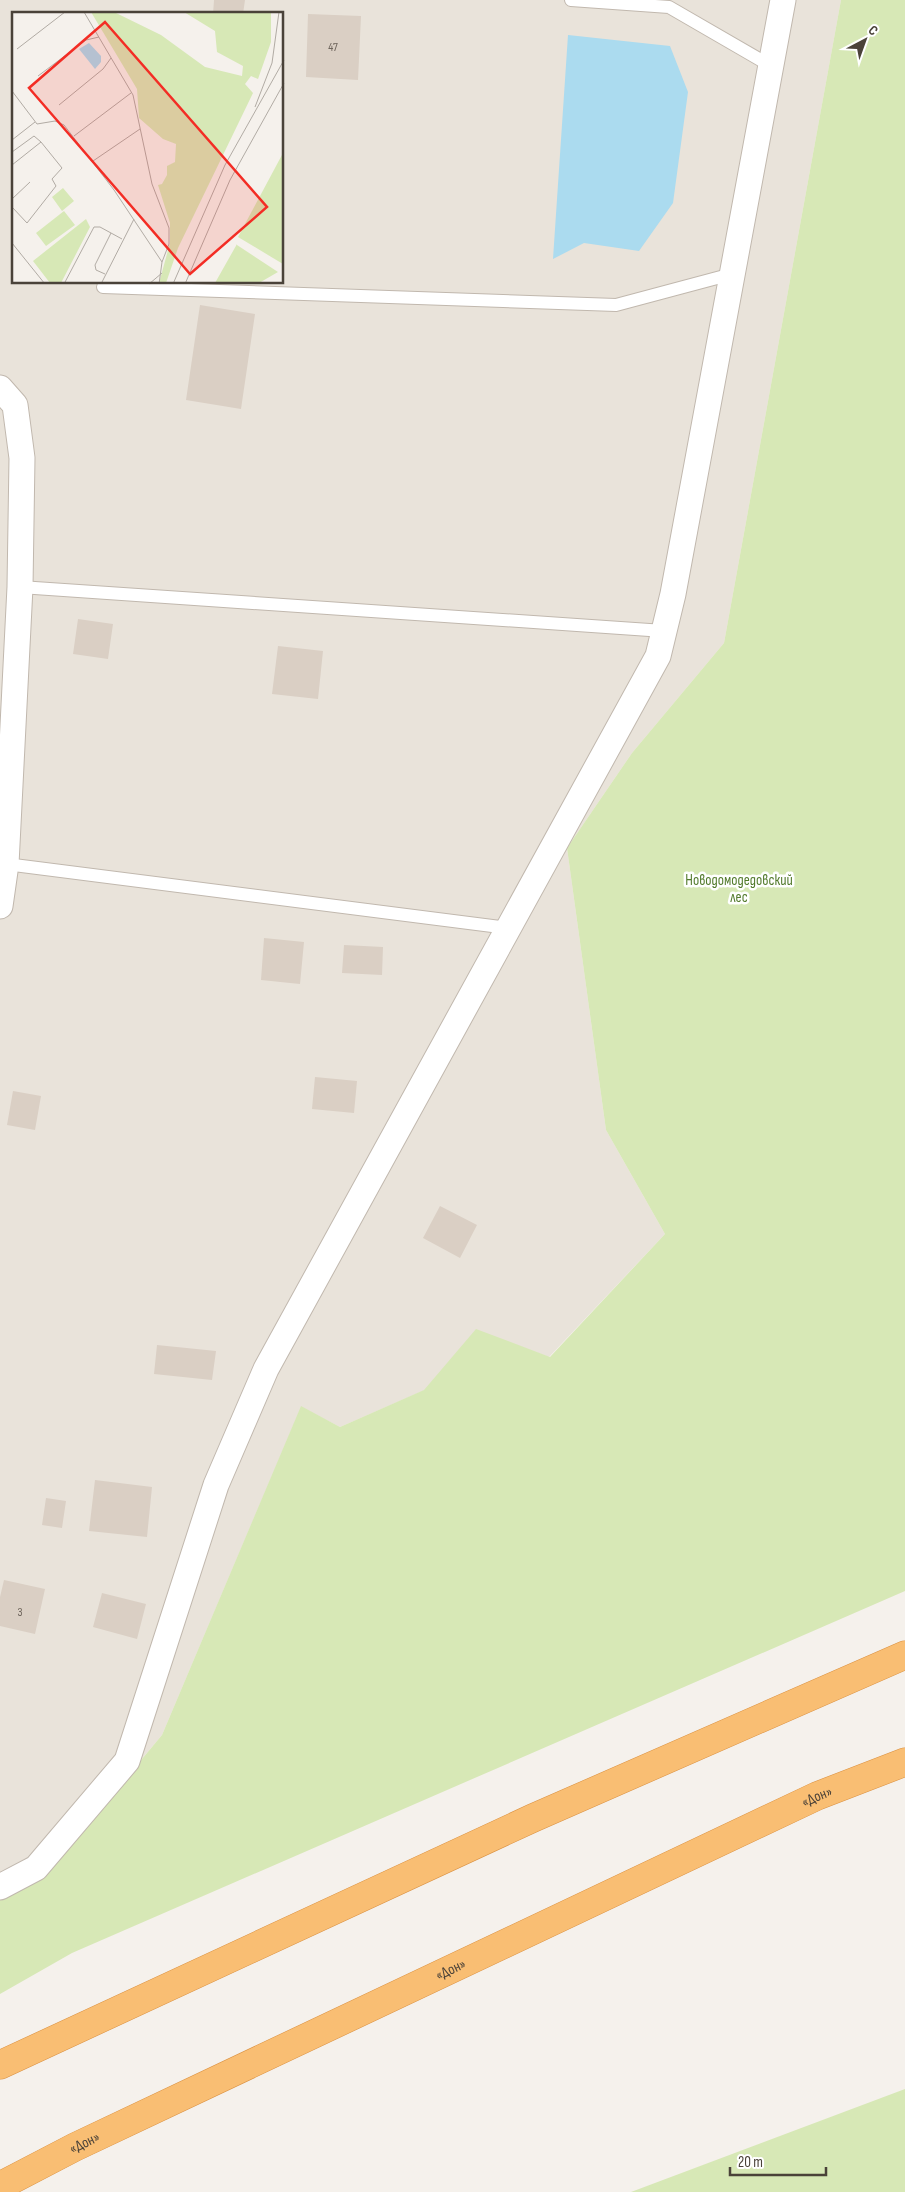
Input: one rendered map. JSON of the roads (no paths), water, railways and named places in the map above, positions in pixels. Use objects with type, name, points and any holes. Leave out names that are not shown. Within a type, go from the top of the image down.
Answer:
[{"type":"highway","points":[[0,2065],[533,1818],[905,1655]]},
{"type":"highway","name":"«Дон»","points":[[0,2186],[102,2134],[817,1796],[905,1762]]},
{"type":"street","points":[[0,1887],[36,1868],[127,1761],[216,1486],[266,1369],[658,656],[673,594],[783,0]]},
{"type":"street","points":[[0,388],[15,405],[22,458],[20,587],[6,864],[0,906]]},
{"type":"lane","points":[[570,0],[669,7],[771,66]]},
{"type":"lane","points":[[103,286],[616,305],[732,274]]},
{"type":"lane","points":[[20,587],[664,631]]},
{"type":"lane","points":[[6,864],[508,928]]},
{"type":"water","points":[[568,35],[670,46],[688,92],[673,203],[639,251],[584,243],[553,259]]},
{"type":"park label","name":"Новодомодедовский лес","points":[[739,888]]}]
